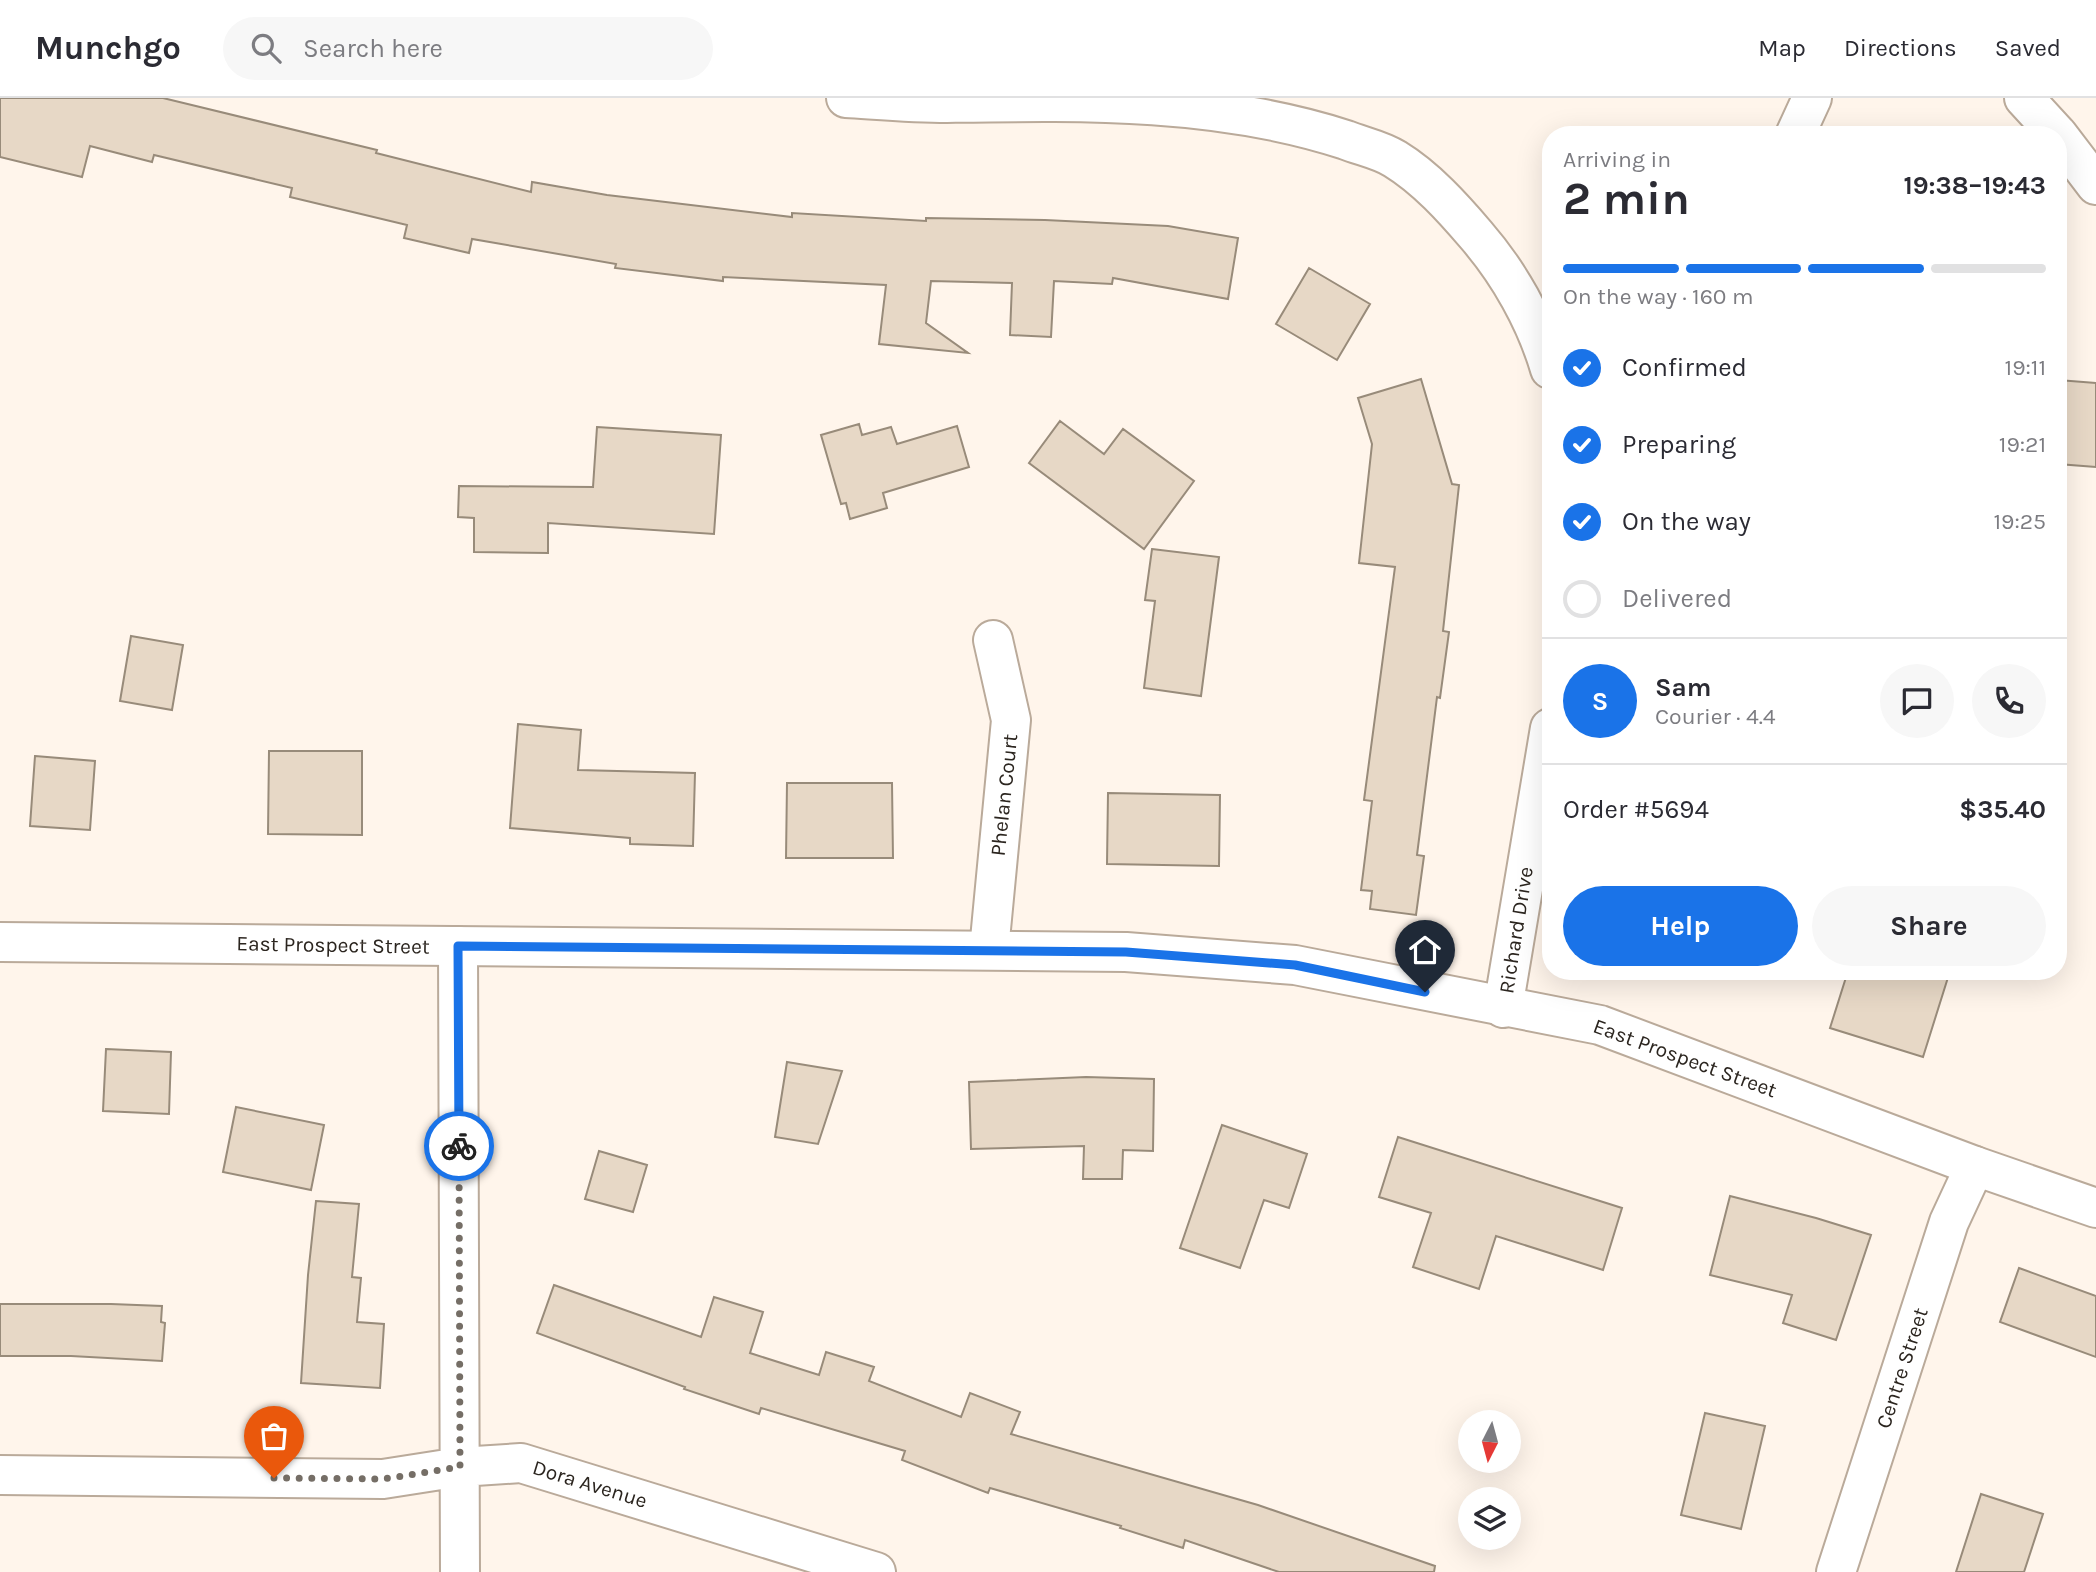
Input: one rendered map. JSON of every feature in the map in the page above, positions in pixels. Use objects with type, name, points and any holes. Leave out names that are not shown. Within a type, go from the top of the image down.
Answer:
[{"type":"street","points":[[846,98],[943,103],[1053,100],[1163,102],[1250,112],[1316,129],[1394,159],[1450,203],[1500,263],[1542,340]]},
{"type":"street","points":[[1799,126],[1812,98]]},
{"type":"street","points":[[2024,98],[2050,126]]},
{"type":"street","points":[[2067,147],[2096,185]]},
{"type":"street","name":"Phelan Court","points":[[989,950],[1011,720],[993,640]]},
{"type":"street","name":"Richard Drive","points":[[1503,1008],[1542,776]]},
{"type":"street","name":"East Prospect Street","points":[[0,942],[1126,952],[1295,965],[1600,1025],[1975,1166],[2096,1208]]},
{"type":"street","points":[[458,946],[460,1572]]},
{"type":"street","name":"Centre Street","points":[[1836,1572],[1949,1222],[1975,1166]]},
{"type":"street","name":"Dora Avenue","points":[[0,1475],[383,1479],[460,1467],[522,1463],[876,1572]]},
{"type":"building","points":[[0,98],[163,98],[377,150],[376,153],[531,192],[532,182],[607,195],[792,217],[792,213],[926,221],[926,218],[1045,220],[1168,226],[1238,238],[1228,299],[1113,278],[1112,284],[1054,281],[1051,337],[1010,335],[1012,283],[931,281],[926,323],[968,353],[879,344],[886,285],[723,277],[723,281],[615,268],[616,264],[472,239],[469,253],[404,238],[407,225],[290,197],[292,188],[154,155],[152,162],[90,146],[82,177],[0,157]]},
{"type":"building","points":[[1309,268],[1370,304],[1337,360],[1276,324]]},
{"type":"building","points":[[1421,379],[1452,484],[1459,485],[1443,631],[1449,632],[1440,698],[1437,697],[1417,855],[1424,856],[1416,915],[1370,909],[1372,891],[1361,890],[1372,801],[1364,800],[1395,567],[1359,563],[1372,444],[1358,398]]},
{"type":"building","points":[[2067,381],[2096,383],[2096,467],[2067,465]]},
{"type":"building","points":[[1060,421],[1104,454],[1123,429],[1194,481],[1144,549],[1029,463]]},
{"type":"building","points":[[859,424],[862,435],[891,427],[897,444],[957,426],[969,467],[883,493],[887,508],[850,519],[846,503],[841,504],[821,435]]},
{"type":"building","points":[[597,427],[721,435],[714,534],[548,523],[548,553],[474,552],[474,518],[458,517],[459,486],[593,487]]},
{"type":"building","points":[[1152,549],[1219,557],[1201,696],[1144,688],[1155,601],[1145,600]]},
{"type":"building","points":[[131,636],[183,645],[172,710],[120,701]]},
{"type":"building","points":[[518,724],[581,730],[578,770],[695,773],[693,846],[630,844],[630,838],[510,828]]},
{"type":"building","points":[[269,751],[362,751],[362,835],[268,834]]},
{"type":"building","points":[[35,756],[95,761],[90,830],[30,826]]},
{"type":"building","points":[[787,783],[892,783],[893,858],[786,858]]},
{"type":"building","points":[[1108,793],[1220,795],[1219,866],[1107,864]]},
{"type":"building","points":[[1845,980],[1947,980],[1923,1057],[1830,1028]]},
{"type":"building","points":[[106,1049],[171,1052],[169,1114],[103,1111]]},
{"type":"building","points":[[787,1062],[842,1071],[818,1144],[775,1137]]},
{"type":"building","points":[[1086,1077],[1154,1079],[1153,1151],[1123,1150],[1122,1179],[1083,1179],[1084,1146],[971,1149],[969,1082]]},
{"type":"building","points":[[236,1107],[324,1125],[311,1190],[223,1172]]},
{"type":"building","points":[[1222,1125],[1307,1154],[1289,1208],[1264,1200],[1240,1268],[1180,1248]]},
{"type":"building","points":[[1398,1137],[1622,1208],[1603,1270],[1496,1236],[1479,1289],[1413,1267],[1431,1213],[1379,1197]]},
{"type":"building","points":[[599,1151],[647,1165],[633,1212],[585,1199]]},
{"type":"building","points":[[1730,1196],[1871,1235],[1836,1340],[1783,1323],[1792,1295],[1710,1275]]},
{"type":"building","points":[[316,1201],[359,1204],[352,1277],[361,1278],[357,1322],[384,1324],[380,1388],[301,1383]]},
{"type":"building","points":[[2019,1268],[2096,1296],[2096,1357],[2000,1322]]},
{"type":"building","points":[[554,1285],[701,1337],[714,1297],[763,1312],[750,1353],[819,1375],[826,1352],[874,1367],[869,1381],[961,1417],[970,1393],[1020,1412],[1011,1434],[1258,1505],[1435,1566],[1434,1572],[1279,1572],[1185,1540],[1183,1548],[1120,1528],[1121,1526],[990,1488],[988,1493],[902,1460],[905,1451],[761,1408],[759,1414],[684,1389],[685,1387],[537,1333]]},
{"type":"building","points":[[0,1304],[162,1306],[161,1322],[165,1323],[162,1361],[71,1356],[0,1356]]},
{"type":"building","points":[[1705,1413],[1765,1426],[1741,1529],[1681,1515]]},
{"type":"building","points":[[1981,1494],[2043,1514],[2024,1572],[1956,1572]]},
{"type":"way so far","points":[[274,1478],[383,1479],[460,1467],[459,1146]]},
{"type":"route","points":[[459,1146],[458,946],[1126,952],[1295,965],[1425,992]]}]
